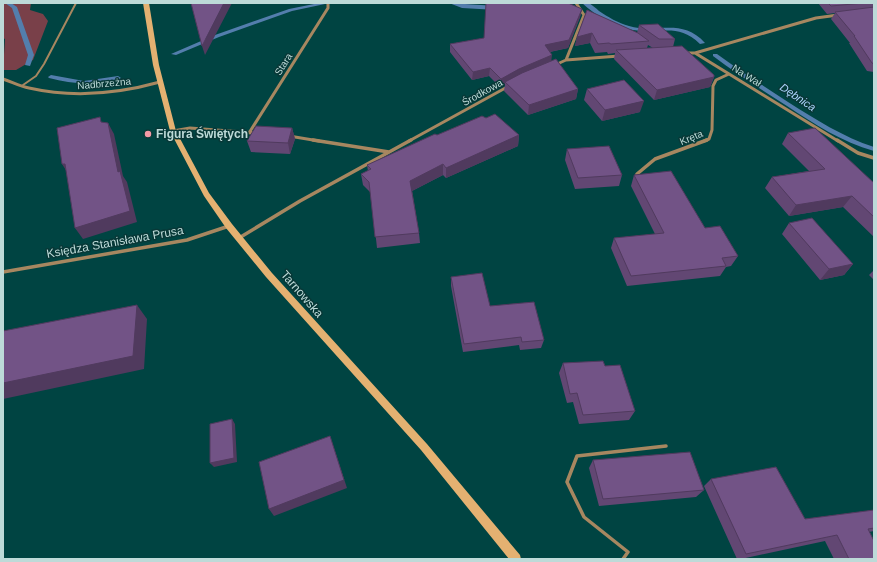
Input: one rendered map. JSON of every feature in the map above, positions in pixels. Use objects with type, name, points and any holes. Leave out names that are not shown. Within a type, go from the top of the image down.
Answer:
[{"type":"main road","name":"Tarnowska","points":[[146,3],[160,82],[173,131],[198,181],[229,226],[307,319],[424,447],[516,559]]},
{"type":"street","name":"Stara","points":[[249,133],[328,8],[328,3]]},
{"type":"street","points":[[576,3],[584,15],[590,18]]},
{"type":"street","points":[[566,60],[584,15]]},
{"type":"street","points":[[679,53],[695,52],[816,18],[839,15]]},
{"type":"street","name":"Na Wał","points":[[695,52],[858,153],[874,158]]},
{"type":"street","points":[[553,66],[566,60],[626,55]]},
{"type":"street","name":"Kręta","points":[[637,174],[655,159],[709,139],[712,130],[713,86],[716,80],[729,74]]},
{"type":"street","name":"Nadbrzeżna","points":[[3,78],[34,89],[82,95],[146,87],[160,82]]},
{"type":"street","name":"Środkowa","points":[[239,238],[300,201],[512,84]]},
{"type":"street","points":[[173,131],[190,128],[264,134]]},
{"type":"street","points":[[286,136],[302,137],[389,152]]},
{"type":"street","name":"Księdza Stanisława Prusa","points":[[3,272],[187,240],[229,226]]},
{"type":"lane","points":[[23,85],[36,76],[44,64],[76,3]]},
{"type":"lane","points":[[623,559],[628,552],[584,517],[567,482],[577,456],[666,446]]},
{"type":"shaded area","points":[[3,3],[31,3],[30,10],[43,14],[48,21],[33,60],[16,70],[3,70],[5,39],[3,38]]},
{"type":"building","points":[[191,3],[224,3],[202,46]]},
{"type":"building","points":[[486,3],[568,3],[582,9],[569,40],[545,45],[552,55],[519,69],[501,79],[490,68],[473,72],[450,44],[484,38]]},
{"type":"building","points":[[828,3],[864,3],[831,6]]},
{"type":"building","points":[[874,7],[874,64],[855,36],[835,12]]},
{"type":"building","points":[[587,10],[638,33],[649,41],[598,44],[592,33],[577,37]]},
{"type":"building","points":[[658,24],[675,39],[659,39],[639,25]]},
{"type":"building","points":[[682,46],[714,75],[714,77],[657,90],[616,50]]},
{"type":"building","points":[[556,59],[578,89],[529,105],[505,82],[522,73]]},
{"type":"building","points":[[624,80],[644,101],[605,110],[587,89]]},
{"type":"building","points":[[495,114],[519,135],[446,168],[443,164],[410,181],[419,233],[375,237],[369,182],[361,174],[371,169],[367,165],[435,134],[437,135],[482,116],[486,118]]},
{"type":"building","points":[[100,117],[101,122],[108,123],[118,172],[120,171],[130,211],[75,228],[65,164],[62,164],[57,128]]},
{"type":"building","points":[[256,126],[292,128],[288,143],[247,141]]},
{"type":"building","points":[[815,128],[874,183],[874,217],[852,196],[796,205],[772,177],[825,169],[788,133]]},
{"type":"building","points":[[609,146],[622,175],[578,178],[567,149]]},
{"type":"building","points":[[671,171],[705,228],[720,226],[738,256],[722,258],[726,266],[631,276],[614,238],[664,233],[634,175]]},
{"type":"building","points":[[812,218],[853,264],[829,269],[789,223]]},
{"type":"building","points":[[482,273],[490,306],[534,302],[544,340],[522,342],[521,337],[464,344],[451,277]]},
{"type":"building","points":[[137,305],[133,356],[3,383],[3,331]]},
{"type":"building","points":[[603,361],[605,366],[620,365],[635,411],[583,415],[577,393],[570,394],[563,363]]},
{"type":"building","points":[[232,419],[234,458],[210,463],[210,424]]},
{"type":"building","points":[[330,436],[344,480],[269,509],[259,462]]},
{"type":"building","points":[[690,452],[704,490],[603,499],[593,460]]},
{"type":"building","points":[[776,467],[805,519],[874,510],[874,528],[868,529],[874,541],[874,559],[849,559],[837,535],[746,554],[711,479]]},
{"type":"waterway","name":"Dębnica","points":[[8,3],[14,7],[31,55],[28,65]]},
{"type":"waterway","name":"Dębnica","points":[[452,3],[462,6],[497,8]]},
{"type":"waterway","name":"Dębnica","points":[[585,3],[608,19],[620,25],[643,30],[679,30],[695,36],[702,43]]},
{"type":"waterway","name":"Dębnica","points":[[174,54],[217,36],[291,10],[322,4]]},
{"type":"waterway","name":"Dębnica","points":[[715,55],[799,112],[841,136],[874,149]]},
{"type":"waterway","name":"Dębnica","points":[[51,77],[69,81],[84,82],[118,78]]},
{"type":"place","name":"Figura Świętych","points":[[148,134]]}]
